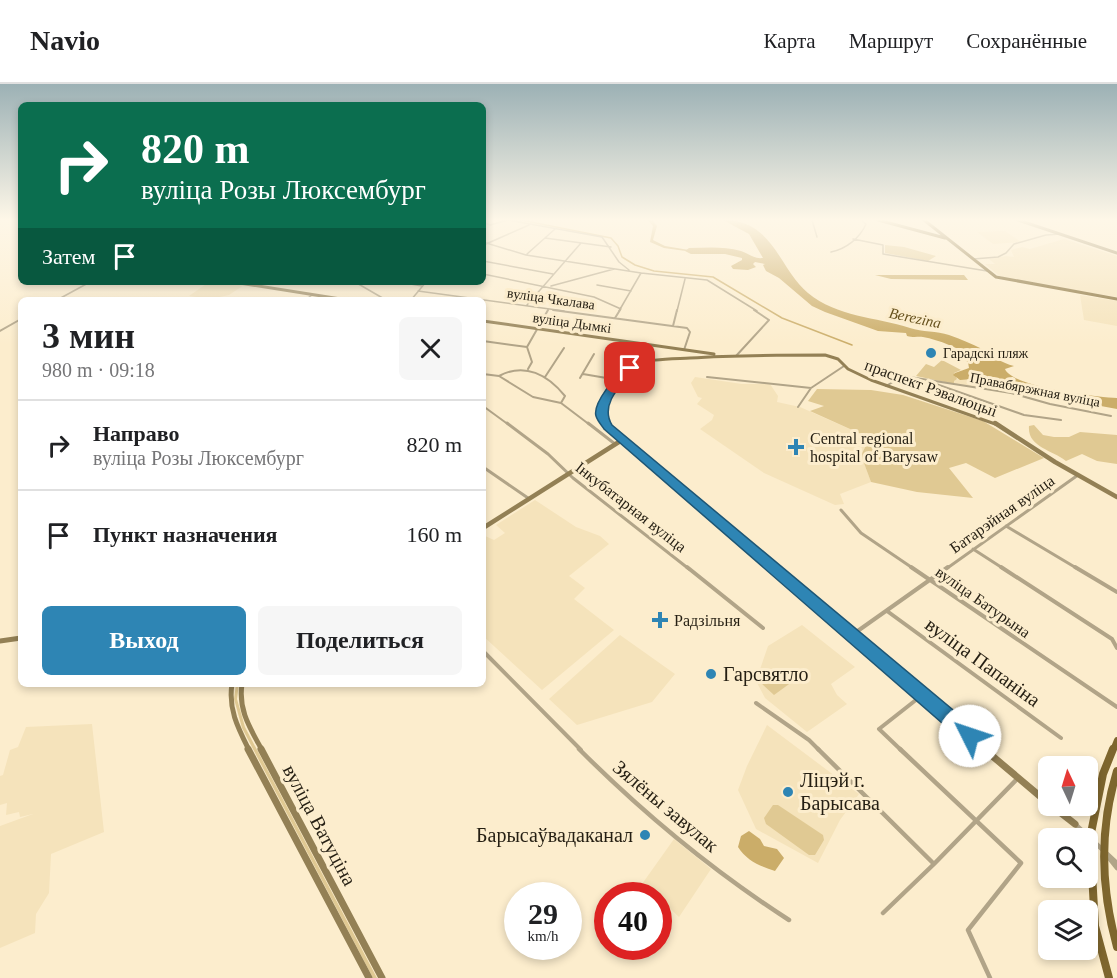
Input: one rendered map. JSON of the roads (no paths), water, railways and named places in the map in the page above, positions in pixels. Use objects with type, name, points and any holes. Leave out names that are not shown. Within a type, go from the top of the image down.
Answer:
[{"type":"main road","points":[[976,262],[1007,280],[1117,299]]},
{"type":"main road","points":[[1092,828],[1103,774],[1117,740]]},
{"type":"main road","points":[[1117,771],[1107,808],[1105,852],[1110,926],[1117,947]]},
{"type":"main road","points":[[1093,888],[1095,926],[1109,978]]},
{"type":"street","points":[[487,262],[553,274]]},
{"type":"street","points":[[527,306],[543,285],[566,262],[712,281],[768,318],[769,320],[736,356],[695,357],[640,364],[625,372],[602,407],[601,416],[608,427],[622,440],[1038,794]]},
{"type":"street","points":[[617,262],[633,272]]},
{"type":"street","points":[[933,262],[987,270]]},
{"type":"street","points":[[549,286],[615,269]]},
{"type":"street","points":[[615,319],[642,273]]},
{"type":"street","points":[[486,275],[594,297],[621,309]]},
{"type":"street","points":[[684,350],[690,330],[673,326],[685,279]]},
{"type":"street","points":[[62,297],[84,285]]},
{"type":"street","points":[[251,285],[326,297]]},
{"type":"street","points":[[361,285],[381,297]]},
{"type":"street","points":[[413,297],[422,286],[416,285]]},
{"type":"street","points":[[597,285],[631,291]]},
{"type":"street","name":"вуліца Чкалава","points":[[418,291],[462,297]]},
{"type":"street","name":"вуліца Чкалава","points":[[486,300],[673,326]]},
{"type":"street","points":[[528,369],[532,362],[527,347],[549,309]]},
{"type":"street","points":[[0,331],[18,321]]},
{"type":"street","name":"вуліца Дымкі","points":[[486,321],[725,356]]},
{"type":"street","points":[[486,341],[527,347]]},
{"type":"street","points":[[545,377],[564,348]]},
{"type":"street","points":[[694,352],[695,357]]},
{"type":"street","points":[[580,378],[594,354]]},
{"type":"street","name":"праспект Рэвалюцыі","points":[[736,356],[831,356],[844,366],[885,386],[993,422],[1078,475],[1117,496]]},
{"type":"street","points":[[798,407],[812,388],[844,366]]},
{"type":"street","points":[[499,376],[513,369],[528,369],[559,387],[565,396],[561,404]]},
{"type":"street","points":[[486,374],[499,376],[532,397],[561,404],[615,444]]},
{"type":"street","points":[[583,374],[618,380]]},
{"type":"street","points":[[706,376],[736,382],[765,381],[812,388]]},
{"type":"street","name":"Правабярэжная вуліца","points":[[885,386],[903,376],[1011,393],[1050,404],[1111,416]]},
{"type":"street","points":[[932,382],[1029,417],[1061,420]]},
{"type":"street","name":"Інкубатарная вуліца","points":[[486,408],[548,454],[568,473],[763,628]]},
{"type":"street","points":[[486,526],[622,440]]},
{"type":"street","points":[[486,469],[529,499]]},
{"type":"street","name":"Батарэйная вуліца","points":[[852,635],[1078,475]]},
{"type":"street","name":"вуліца Батурына","points":[[841,510],[861,533],[1117,707]]},
{"type":"street","points":[[1006,526],[1117,592]]},
{"type":"street","points":[[973,549],[1112,639],[1117,648]]},
{"type":"street","name":"вуліца Папаніна","points":[[887,611],[1061,738]]},
{"type":"street","points":[[0,641],[18,638]]},
{"type":"street","name":"Зялёны завулак","points":[[486,654],[629,799],[750,895],[789,920]]},
{"type":"street","name":"вуліца Ватуціна","points":[[232,687],[230,696],[240,732],[268,790],[369,978]]},
{"type":"street","name":"вуліца Ватуціна","points":[[242,687],[240,696],[243,715],[382,978]]},
{"type":"street","points":[[922,695],[879,729],[1021,863],[968,930],[990,978]]},
{"type":"street","points":[[756,703],[809,740],[934,864]]},
{"type":"street","points":[[883,914],[1019,778]]},
{"type":"street","points":[[1065,816],[1079,828]]},
{"type":"street","points":[[1098,845],[1117,863]]},
{"type":"street","points":[[1105,852],[1117,868]]},
{"type":"waterway","points":[[630,262],[654,271],[713,277],[782,318],[852,345]]},
{"type":"place","name":"Гарадскі пляж","points":[[931,353]]},
{"type":"place","name":"Central regional hospital of Barysaw","points":[[796,447]]},
{"type":"place","name":"Радзільня","points":[[660,620]]},
{"type":"place","name":"Гарсвятло","points":[[711,674]]},
{"type":"place","name":"Ліцэй г. Барысава","points":[[788,792]]},
{"type":"place","name":"Барысаўвадаканал","points":[[645,835]]},
{"type":"water label","name":"Berezina","points":[[915,318]]}]
